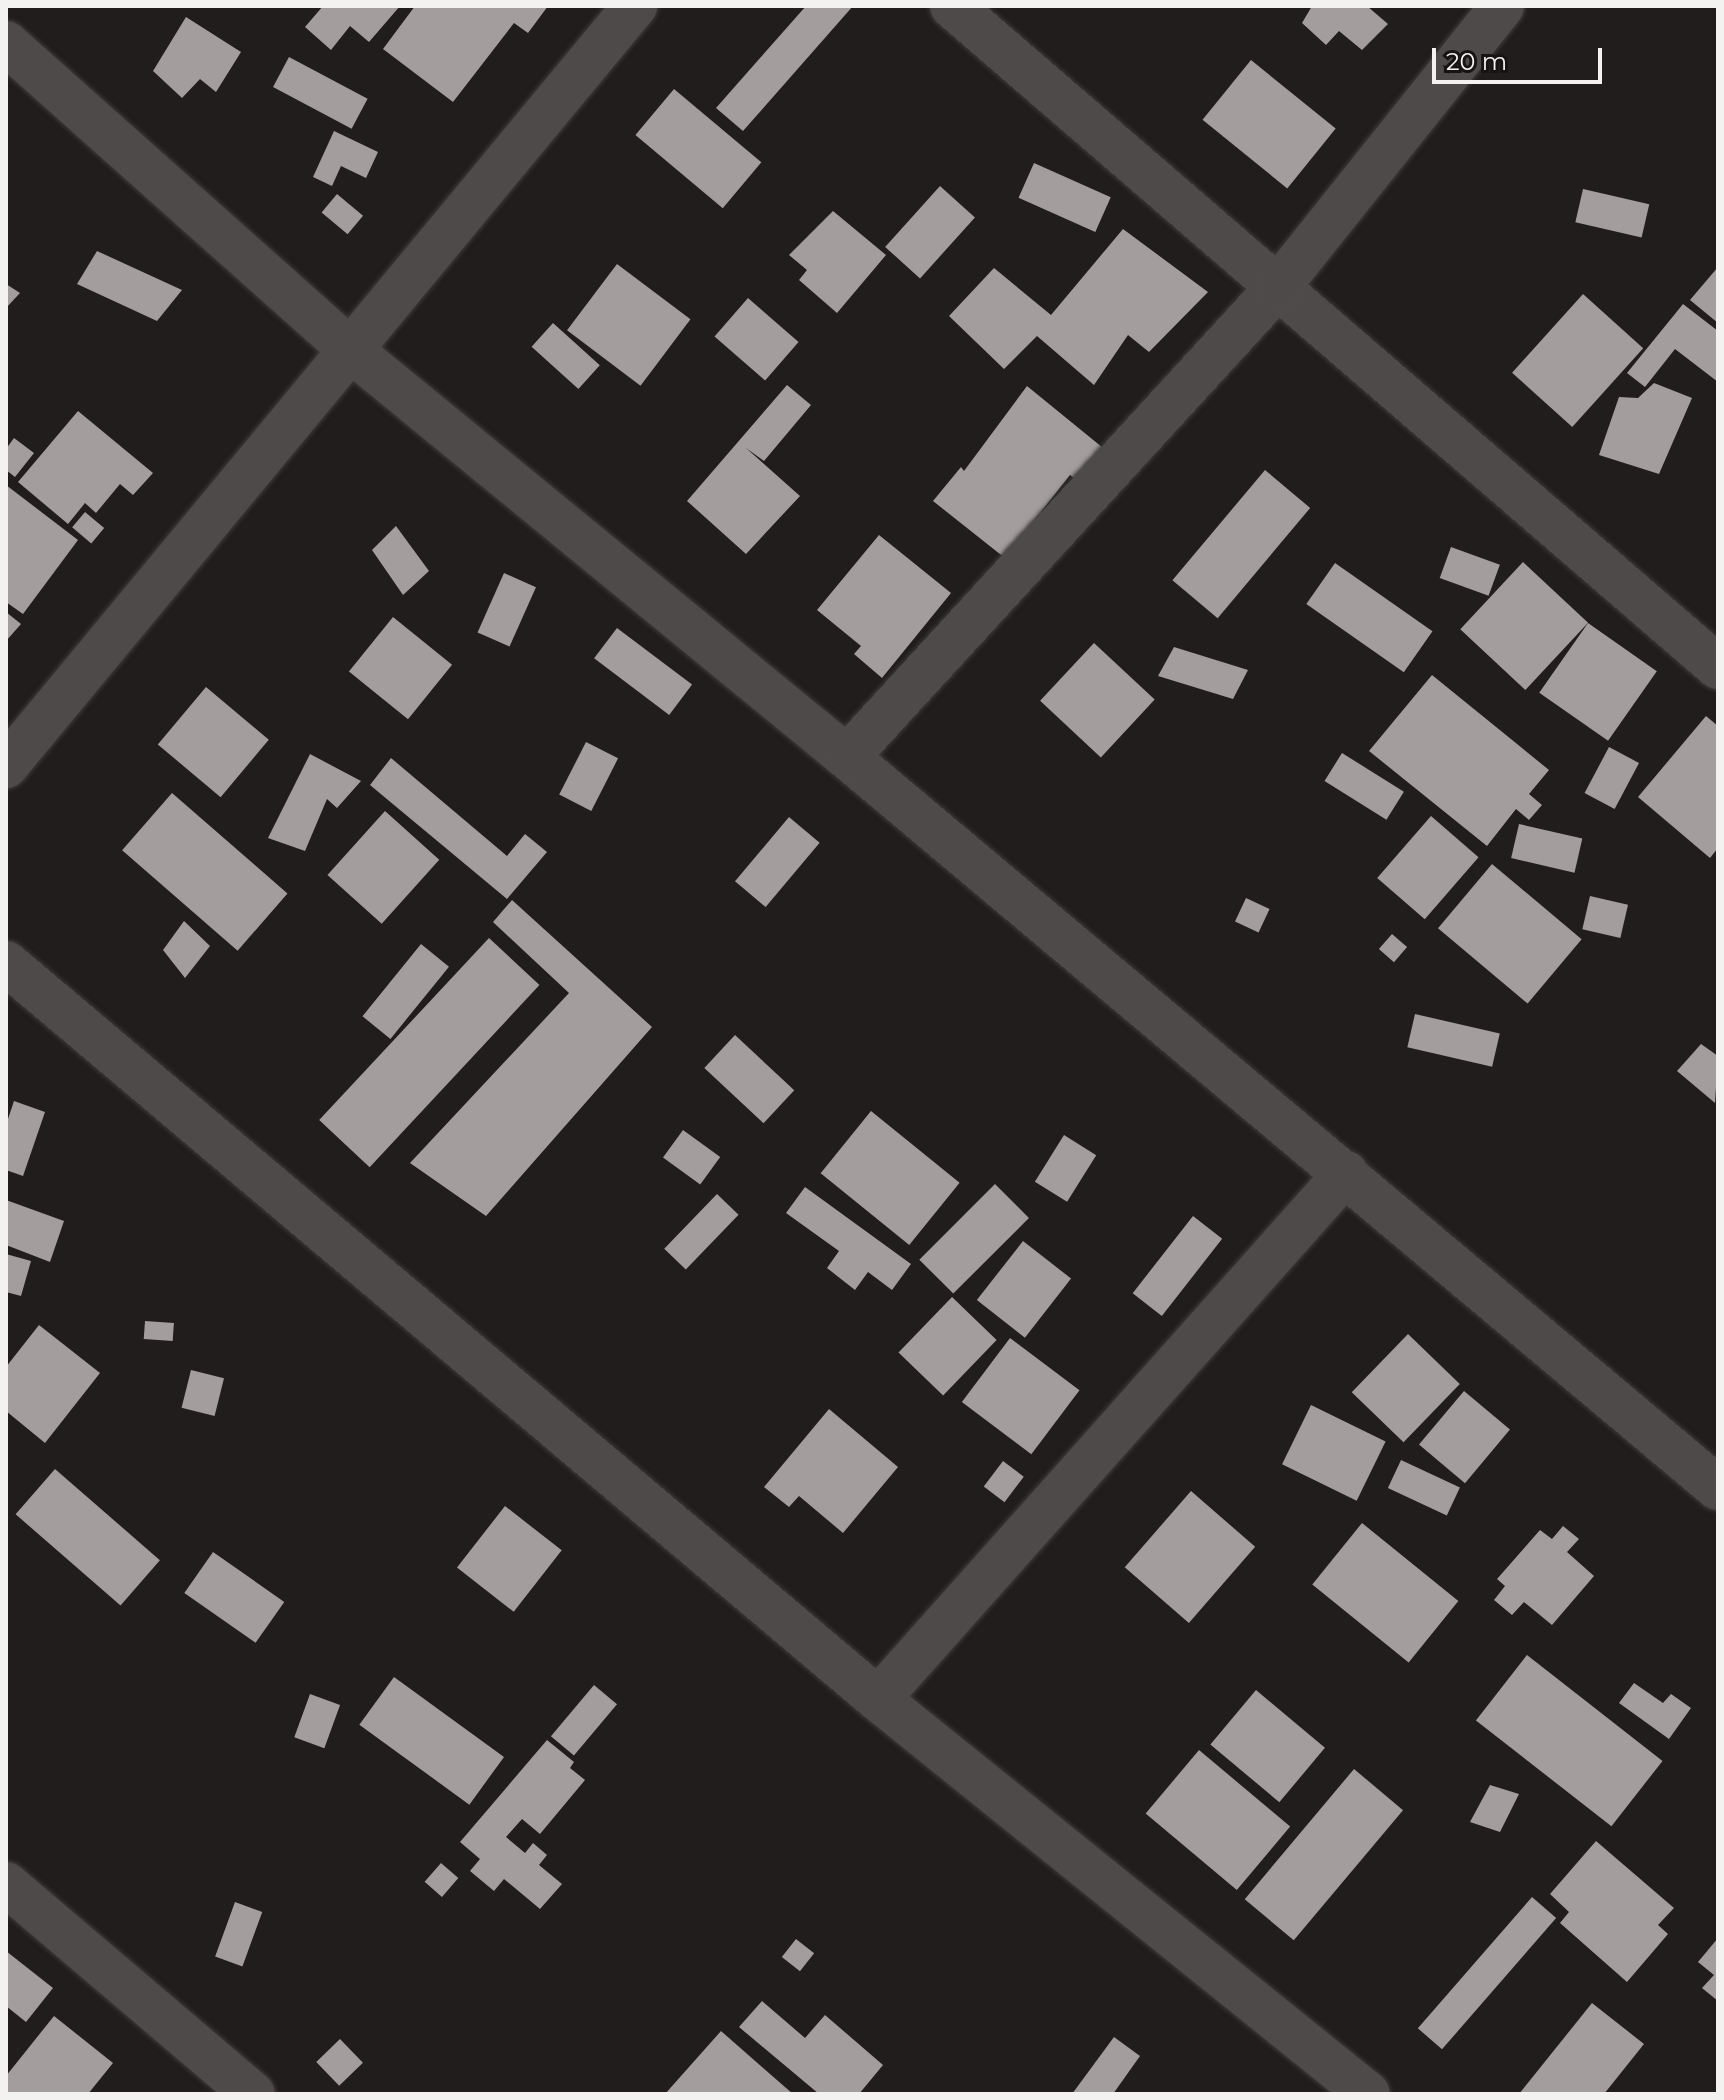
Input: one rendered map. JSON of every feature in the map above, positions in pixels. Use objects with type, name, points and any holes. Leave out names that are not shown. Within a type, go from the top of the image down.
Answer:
[{"type":"street","points":[[6,766],[348,348],[635,6]]},
{"type":"street","points":[[952,6],[1718,667]]},
{"type":"street","points":[[847,757],[1278,287],[1502,6]]},
{"type":"street","points":[[6,43],[348,348],[847,757],[1718,1488]]},
{"type":"street","points":[[6,963],[878,1699],[1368,2094]]},
{"type":"street","points":[[878,1699],[1346,1173]]},
{"type":"street","points":[[6,1884],[253,2094]]},
{"type":"building","points":[[323,6],[400,6],[369,42],[350,26],[331,50],[305,27]]},
{"type":"building","points":[[415,6],[548,6],[528,33],[514,23],[453,102],[383,49]]},
{"type":"building","points":[[806,6],[853,6],[743,131],[716,108]]},
{"type":"building","points":[[1312,6],[1367,6],[1388,24],[1362,50],[1339,31],[1326,45],[1302,23]]},
{"type":"building","points":[[186,17],[241,52],[216,92],[200,79],[182,98],[153,71]]},
{"type":"building","points":[[289,57],[368,99],[352,129],[273,87]]},
{"type":"building","points":[[1251,60],[1336,129],[1287,188],[1203,120]]},
{"type":"building","points":[[674,89],[761,162],[723,208],[635,135]]},
{"type":"building","points":[[334,131],[378,152],[366,178],[341,166],[332,186],[313,177]]},
{"type":"building","points":[[1034,163],[1111,197],[1095,232],[1019,198]]},
{"type":"building","points":[[940,186],[975,217],[920,278],[885,247]]},
{"type":"building","points":[[1583,189],[1649,204],[1642,237],[1575,222]]},
{"type":"building","points":[[337,194],[363,216],[348,234],[322,212]]},
{"type":"building","points":[[833,211],[886,255],[837,313],[799,280],[807,270],[789,255]]},
{"type":"building","points":[[1123,229],[1208,292],[1149,352],[1128,335],[1094,385],[1037,336],[1004,369],[949,316],[994,268],[1051,315]]},
{"type":"building","points":[[97,251],[182,290],[157,321],[77,284]]},
{"type":"building","points":[[617,264],[690,319],[641,386],[567,330]]},
{"type":"building","points":[[1718,267],[1718,323],[1690,300]]},
{"type":"building","points":[[6,284],[20,293],[6,308]]},
{"type":"building","points":[[1583,294],[1643,348],[1572,427],[1512,373]]},
{"type":"building","points":[[748,298],[799,342],[765,380],[715,336]]},
{"type":"building","points":[[1683,304],[1718,331],[1718,382],[1675,349],[1645,387],[1627,373]]},
{"type":"building","points":[[553,323],[600,365],[578,389],[532,347]]},
{"type":"building","points":[[1654,383],[1692,398],[1659,474],[1599,455],[1619,397],[1638,398]]},
{"type":"building","points":[[787,385],[811,405],[764,461],[746,448],[800,496],[746,554],[687,501]]},
{"type":"building","points":[[1027,386],[1108,452],[1082,484],[1070,475],[1029,527],[1015,566],[933,501],[961,467],[964,471]]},
{"type":"building","points":[[78,411],[153,473],[133,495],[120,484],[96,513],[85,503],[68,524],[18,482]]},
{"type":"building","points":[[14,438],[34,453],[15,477],[6,470],[6,449]]},
{"type":"building","points":[[1265,470],[1310,508],[1218,618],[1172,580]]},
{"type":"building","points":[[6,485],[78,540],[23,614],[6,602]]},
{"type":"building","points":[[85,512],[104,528],[91,543],[72,527]]},
{"type":"building","points":[[396,526],[429,571],[403,595],[372,550]]},
{"type":"building","points":[[879,535],[951,593],[882,678],[854,654],[861,646],[817,610]]},
{"type":"building","points":[[1451,547],[1500,565],[1489,596],[1440,578]]},
{"type":"building","points":[[1523,562],[1588,623],[1525,690],[1460,629]]},
{"type":"building","points":[[1335,563],[1432,631],[1404,672],[1306,604]]},
{"type":"building","points":[[504,573],[536,587],[510,647],[478,632]]},
{"type":"building","points":[[6,612],[21,624],[6,641]]},
{"type":"building","points":[[393,617],[452,665],[408,719],[349,671]]},
{"type":"building","points":[[1588,623],[1657,671],[1608,741],[1539,693]]},
{"type":"building","points":[[617,628],[692,685],[669,715],[594,658]]},
{"type":"building","points":[[1094,643],[1155,700],[1101,757],[1040,701]]},
{"type":"building","points":[[1174,647],[1248,670],[1233,699],[1158,676]]},
{"type":"building","points":[[1432,675],[1549,770],[1529,794],[1542,805],[1529,820],[1516,809],[1487,846],[1369,751]]},
{"type":"building","points":[[206,687],[269,740],[221,797],[158,744]]},
{"type":"building","points":[[1706,716],[1718,726],[1718,848],[1710,858],[1638,797]]},
{"type":"building","points":[[586,742],[618,758],[591,811],[559,795]]},
{"type":"building","points":[[1609,747],[1639,763],[1615,809],[1585,793]]},
{"type":"building","points":[[1342,753],[1404,792],[1386,820],[1325,781]]},
{"type":"building","points":[[310,754],[361,781],[337,808],[327,799],[305,851],[268,838]]},
{"type":"building","points":[[391,758],[507,856],[525,834],[547,852],[507,899],[370,785]]},
{"type":"building","points":[[172,793],[287,893],[238,951],[122,850]]},
{"type":"building","points":[[385,811],[439,860],[382,924],[327,875]]},
{"type":"building","points":[[1431,816],[1479,857],[1425,919],[1377,878]]},
{"type":"building","points":[[789,817],[820,843],[766,907],[735,881]]},
{"type":"building","points":[[1519,824],[1582,839],[1574,873],[1511,858]]},
{"type":"building","points":[[1492,864],[1582,939],[1528,1004],[1438,928]]},
{"type":"building","points":[[1590,896],[1628,905],[1620,938],[1582,929]]},
{"type":"building","points":[[1246,898],[1270,909],[1259,933],[1235,922]]},
{"type":"building","points":[[512,900],[652,1027],[486,1216],[410,1163],[569,993],[493,922]]},
{"type":"building","points":[[184,921],[210,946],[185,978],[163,950]]},
{"type":"building","points":[[1392,934],[1407,947],[1394,962],[1379,949]]},
{"type":"building","points":[[489,938],[539,985],[370,1167],[319,1120]]},
{"type":"building","points":[[421,944],[449,967],[390,1039],[362,1016]]},
{"type":"building","points":[[1415,1014],[1500,1034],[1492,1067],[1407,1047]]},
{"type":"building","points":[[735,1035],[794,1090],[764,1123],[704,1068]]},
{"type":"building","points":[[1701,1044],[1718,1056],[1715,1103],[1677,1071]]},
{"type":"building","points":[[14,1101],[45,1112],[23,1176],[6,1170],[6,1125]]},
{"type":"building","points":[[871,1111],[960,1183],[909,1245],[821,1173]]},
{"type":"building","points":[[683,1130],[720,1157],[700,1185],[663,1158]]},
{"type":"building","points":[[1064,1135],[1096,1155],[1067,1202],[1035,1182]]},
{"type":"building","points":[[995,1184],[1029,1218],[953,1294],[919,1260]]},
{"type":"building","points":[[805,1187],[911,1264],[892,1290],[868,1272],[855,1290],[827,1268],[839,1251],[786,1213]]},
{"type":"building","points":[[717,1194],[739,1215],[686,1270],[664,1249]]},
{"type":"building","points":[[6,1200],[64,1221],[50,1262],[6,1245]]},
{"type":"building","points":[[1193,1216],[1222,1239],[1162,1316],[1133,1293]]},
{"type":"building","points":[[1023,1241],[1071,1279],[1025,1338],[977,1300]]},
{"type":"building","points":[[6,1254],[31,1261],[21,1296],[6,1292]]},
{"type":"building","points":[[952,1297],[997,1340],[943,1395],[899,1352]]},
{"type":"building","points":[[145,1321],[174,1323],[173,1341],[144,1339]]},
{"type":"building","points":[[39,1325],[100,1373],[45,1443],[6,1411],[6,1367]]},
{"type":"building","points":[[1408,1334],[1460,1384],[1404,1442],[1352,1392]]},
{"type":"building","points":[[1010,1338],[1079,1390],[1031,1454],[962,1402]]},
{"type":"building","points":[[191,1370],[224,1378],[215,1416],[182,1408]]},
{"type":"building","points":[[1464,1391],[1510,1430],[1465,1483],[1419,1445]]},
{"type":"building","points":[[1311,1405],[1386,1441],[1357,1501],[1282,1464]]},
{"type":"building","points":[[829,1409],[898,1467],[843,1533],[799,1496],[789,1507],[764,1487]]},
{"type":"building","points":[[1401,1460],[1460,1487],[1447,1516],[1388,1488]]},
{"type":"building","points":[[1003,1461],[1024,1477],[1005,1502],[984,1487]]},
{"type":"building","points":[[55,1469],[160,1560],[121,1605],[16,1514]]},
{"type":"building","points":[[1191,1491],[1255,1547],[1189,1623],[1125,1567]]},
{"type":"building","points":[[505,1506],[562,1550],[514,1612],[457,1567]]},
{"type":"building","points":[[1362,1523],[1458,1601],[1409,1662],[1312,1584]]},
{"type":"building","points":[[1563,1526],[1579,1539],[1567,1552],[1594,1576],[1552,1625],[1524,1602],[1512,1615],[1494,1600],[1505,1586],[1497,1579],[1540,1530],[1552,1539]]},
{"type":"building","points":[[213,1552],[284,1602],[256,1643],[184,1593]]},
{"type":"building","points":[[1527,1655],[1663,1761],[1611,1826],[1476,1720]]},
{"type":"building","points":[[394,1677],[504,1757],[469,1805],[359,1725]]},
{"type":"building","points":[[1634,1683],[1663,1703],[1671,1694],[1691,1708],[1669,1739],[1619,1703]]},
{"type":"building","points":[[594,1685],[617,1704],[574,1756],[551,1736]]},
{"type":"building","points":[[1256,1690],[1325,1748],[1279,1802],[1210,1744]]},
{"type":"building","points":[[310,1694],[340,1705],[324,1748],[294,1737]]},
{"type":"building","points":[[547,1740],[574,1762],[570,1768],[585,1780],[540,1834],[522,1819],[506,1837],[525,1853],[533,1843],[547,1855],[539,1865],[562,1884],[540,1909],[504,1879],[494,1891],[470,1871],[480,1859],[460,1842]]},
{"type":"building","points":[[1199,1750],[1290,1826],[1237,1890],[1146,1814]]},
{"type":"building","points":[[1354,1769],[1403,1810],[1294,1940],[1245,1899]]},
{"type":"building","points":[[1490,1785],[1519,1794],[1500,1832],[1470,1822]]},
{"type":"building","points":[[1596,1841],[1674,1908],[1658,1925],[1668,1934],[1627,1982],[1560,1923],[1569,1912],[1550,1894]]},
{"type":"building","points":[[441,1863],[458,1878],[442,1897],[425,1882]]},
{"type":"building","points":[[1532,1897],[1556,1918],[1442,2049],[1418,2028]]},
{"type":"building","points":[[235,1902],[262,1912],[242,1966],[215,1957]]},
{"type":"building","points":[[1718,1938],[1718,2001],[1702,1988],[1714,1975],[1698,1962]]},
{"type":"building","points":[[796,1939],[814,1953],[800,1971],[782,1957]]},
{"type":"building","points":[[6,1951],[53,1988],[26,2022],[6,2006]]},
{"type":"building","points":[[762,2001],[805,2038],[825,2015],[883,2065],[859,2094],[819,2094],[739,2027]]},
{"type":"building","points":[[1592,2003],[1644,2044],[1604,2094],[1519,2094]]},
{"type":"building","points":[[54,2016],[113,2063],[88,2094],[6,2094],[6,2076]]},
{"type":"building","points":[[721,2031],[793,2094],[665,2094]]},
{"type":"building","points":[[1114,2037],[1140,2056],[1113,2094],[1072,2094]]},
{"type":"building","points":[[340,2039],[363,2063],[339,2086],[316,2062]]}]
